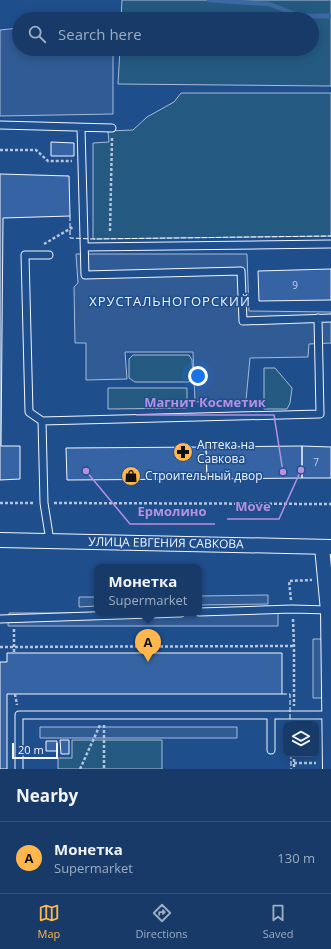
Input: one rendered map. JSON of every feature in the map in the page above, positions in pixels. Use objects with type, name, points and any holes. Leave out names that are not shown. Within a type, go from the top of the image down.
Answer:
[{"type":"street","name":"УЛИЦА ЕВГЕНИЯ САВКОВА","points":[[0,540],[327,547]]},
{"type":"street","points":[[327,547],[330,763]]},
{"type":"lane","points":[[0,125],[112,128]]},
{"type":"lane","points":[[81,128],[85,275],[241,271],[243,321],[331,318]]},
{"type":"lane","points":[[84,247],[331,244]]},
{"type":"lane","points":[[49,255],[25,255],[29,412],[42,421],[320,414],[318,318]]},
{"type":"lane","points":[[42,421],[44,503],[50,541]]},
{"type":"lane","points":[[202,612],[292,609],[329,610]]},
{"type":"lane","points":[[0,619],[98,616]]},
{"type":"lane","points":[[19,769],[19,715],[329,715]]},
{"type":"lane","points":[[271,715],[271,750]]},
{"type":"path","points":[[110,231],[112,128]]},
{"type":"path","points":[[0,150],[36,150],[48,160],[78,161]]},
{"type":"path","points":[[25,255],[76,225]]},
{"type":"path","points":[[0,503],[331,504]]},
{"type":"path","points":[[294,715],[294,646],[289,581],[317,580]]},
{"type":"path","points":[[14,619],[14,653]]},
{"type":"path","points":[[0,646],[294,646]]},
{"type":"path","points":[[80,769],[104,715]]},
{"type":"path","points":[[104,715],[104,769]]},
{"type":"path","points":[[294,757],[294,769]]},
{"type":"path","points":[[294,763],[330,763]]},
{"type":"shaded area","points":[[122,0],[331,0],[331,86],[118,84],[120,56],[319,56],[319,12],[121,12]]},
{"type":"shaded area","points":[[12,29],[12,56],[113,56],[113,114],[0,116],[0,30]]},
{"type":"shaded area","points":[[181,93],[331,93],[331,236],[93,239],[93,143],[109,142],[108,131],[133,130],[147,117],[174,102]]},
{"type":"shaded area","points":[[76,254],[247,254],[249,311],[331,312],[331,343],[309,344],[308,357],[250,358],[246,400],[195,402],[193,352],[125,352],[127,379],[86,380],[86,343],[75,343],[74,287],[78,283]]},
{"type":"shaded area","points":[[133,355],[189,355],[192,360],[193,378],[189,382],[135,382],[129,378],[129,359]]},
{"type":"shaded area","points":[[264,368],[275,368],[292,388],[290,403],[287,409],[264,409]]},
{"type":"shaded area","points":[[108,388],[187,388],[187,408],[108,409]]},
{"type":"shaded area","points":[[268,595],[268,604],[202,605],[202,596]]},
{"type":"shaded area","points":[[79,597],[94,597],[94,606],[79,607]]},
{"type":"shaded area","points":[[9,613],[94,613],[94,616],[202,616],[202,613],[278,613],[278,626],[8,626]]},
{"type":"shaded area","points":[[313,639],[323,639],[323,698],[313,698]]},
{"type":"shaded area","points":[[40,727],[237,727],[237,738],[40,738]]},
{"type":"shaded area","points":[[72,740],[162,740],[162,769],[58,769],[58,758],[72,758]]},
{"type":"building","points":[[51,142],[74,143],[74,156],[51,156]]},
{"type":"building","points":[[0,174],[69,176],[70,216],[3,218],[1,446],[20,446],[20,479],[0,480]]},
{"type":"building","points":[[331,269],[331,300],[259,301],[258,271]]},
{"type":"building","points":[[302,446],[302,478],[207,479],[206,447]]},
{"type":"building","points":[[302,446],[331,447],[331,478],[302,478]]},
{"type":"building","points":[[206,447],[207,479],[67,480],[66,448]]},
{"type":"building","points":[[7,653],[282,653],[282,694],[7,694],[7,769],[0,769],[0,662],[7,662]]},
{"type":"building","points":[[60,740],[69,740],[69,754],[61,754]]},
{"type":"building","points":[[46,741],[57,741],[57,751],[46,751]]},
{"type":"waterway","points":[[209,0],[269,4],[290,12]]},
{"type":"waterway","points":[[319,16],[331,16]]},
{"type":"fence","points":[[70,216],[70,238],[331,236]]},
{"type":"fence","points":[[282,694],[290,694],[290,721]]},
{"type":"fence","points":[[291,757],[291,769]]},
{"type":"place","name":"Аптека на Савкова","points":[[183,452]]},
{"type":"place","name":"Move","points":[[301,470]]},
{"type":"place","name":"Ермолино","points":[[86,471]]},
{"type":"place","name":"Магнит Косметик","points":[[283,472]]},
{"type":"place","name":"Строительный двор","points":[[131,476]]},
{"type":"place","name":"Монетка","points":[[148,662]]},
{"type":"district","name":"ХРУСТАЛЬНОГОРСКИЙ","points":[[170,301]]}]
